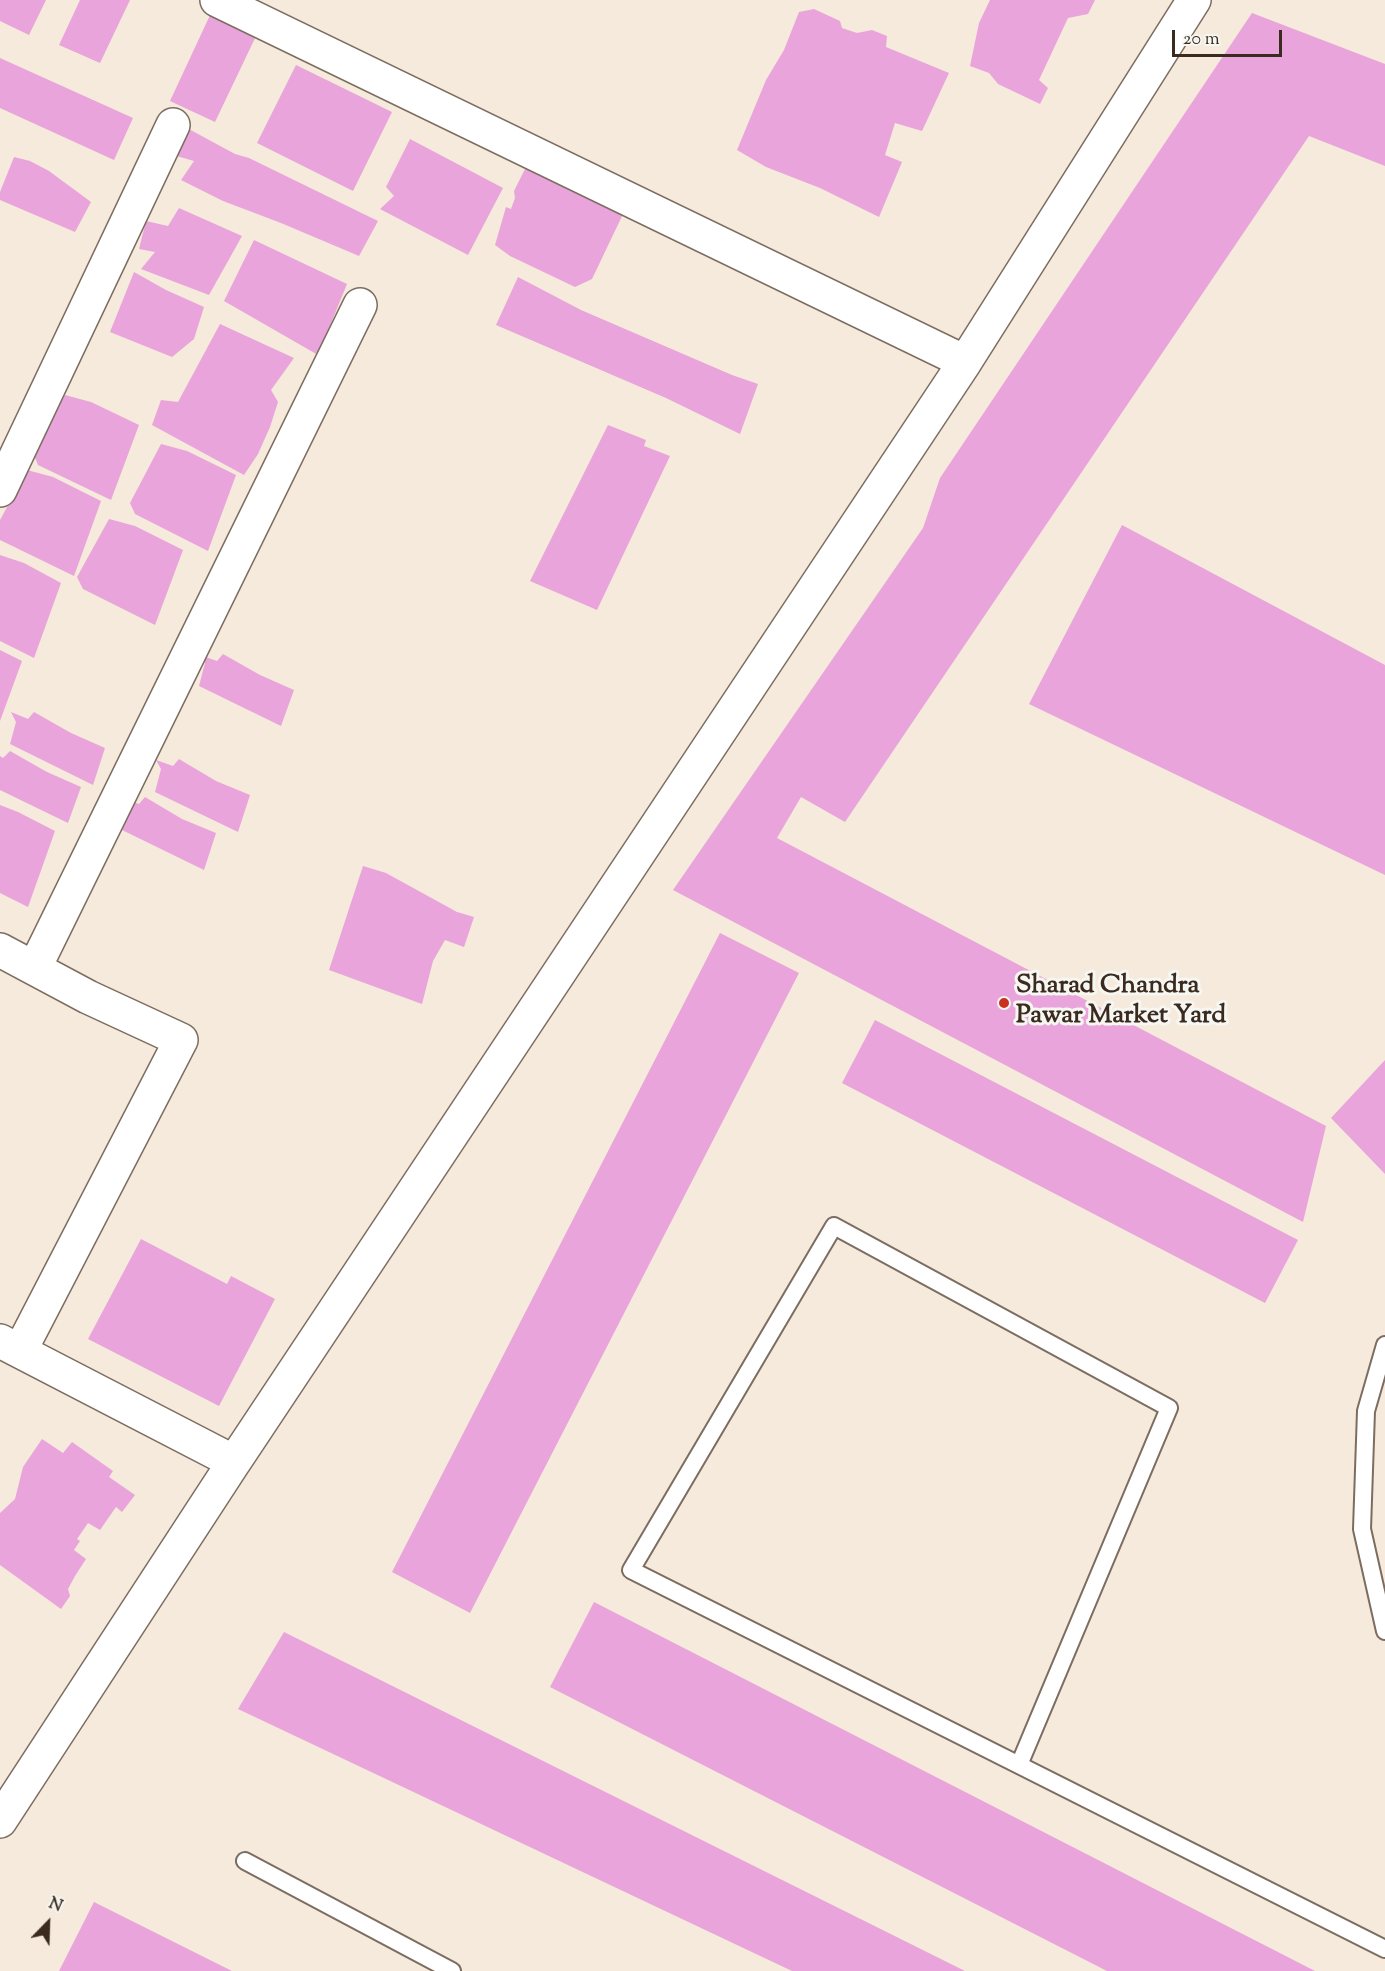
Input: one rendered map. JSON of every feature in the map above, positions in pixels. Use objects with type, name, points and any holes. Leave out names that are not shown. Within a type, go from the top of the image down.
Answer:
[{"type":"street","points":[[217,0],[966,362]]},
{"type":"street","points":[[0,1821],[234,1462],[966,362],[1194,0]]},
{"type":"street","points":[[0,490],[173,125]]},
{"type":"street","points":[[35,967],[360,305]]},
{"type":"street","points":[[0,950],[88,997],[181,1040],[10,1346],[234,1462]]},
{"type":"lane","points":[[1019,1765],[1169,1408],[834,1226],[630,1570],[1385,1949]]},
{"type":"lane","points":[[1385,1345],[1366,1411],[1362,1529],[1385,1631]]},
{"type":"lane","points":[[244,1861],[452,1971]]},
{"type":"building","points":[[0,0],[46,0],[29,35],[0,21]]},
{"type":"building","points":[[80,0],[130,0],[100,63],[59,45]]},
{"type":"building","points":[[990,0],[1095,0],[1088,14],[1068,18],[1039,80],[1048,88],[1040,104],[998,84],[989,73],[970,66],[979,23]]},
{"type":"building","points":[[814,9],[840,21],[842,28],[857,33],[872,30],[887,36],[886,47],[949,73],[922,131],[895,123],[885,155],[902,162],[879,217],[820,188],[766,167],[737,150],[766,80],[784,50],[799,12]]},
{"type":"building","points":[[211,13],[257,34],[215,122],[170,101]]},
{"type":"building","points":[[1252,13],[1385,64],[1385,166],[1309,136],[845,822],[801,797],[777,838],[1326,1126],[1303,1222],[673,890],[923,528],[940,478]]},
{"type":"building","points":[[0,58],[133,118],[114,160],[0,108]]},
{"type":"building","points":[[296,65],[392,112],[353,191],[257,143]]},
{"type":"building","points":[[187,128],[235,154],[249,158],[378,221],[359,256],[223,201],[181,180],[194,161],[173,155]]},
{"type":"building","points":[[410,139],[503,188],[468,255],[380,209],[394,196],[386,187]]},
{"type":"building","points":[[14,157],[30,161],[49,171],[91,202],[75,232],[0,200],[0,192]]},
{"type":"building","points":[[529,161],[624,212],[592,279],[575,287],[510,256],[495,245],[506,207],[511,209],[515,198],[514,191]]},
{"type":"building","points":[[179,208],[242,236],[209,295],[141,269],[155,252],[139,249],[146,221],[168,226]]},
{"type":"building","points":[[254,240],[347,284],[318,355],[224,301]]},
{"type":"building","points":[[134,272],[204,307],[194,339],[172,357],[110,332]]},
{"type":"building","points":[[518,277],[581,310],[758,384],[740,434],[666,398],[496,325]]},
{"type":"building","points":[[220,324],[294,358],[271,390],[278,402],[258,454],[244,475],[152,425],[161,400],[178,402]]},
{"type":"building","points":[[65,395],[91,402],[139,425],[111,500],[38,465],[33,453]]},
{"type":"building","points":[[608,425],[646,440],[644,446],[670,456],[597,610],[530,581]]},
{"type":"building","points":[[161,444],[187,451],[236,475],[208,551],[135,514],[130,503]]},
{"type":"building","points":[[27,470],[53,477],[101,501],[74,576],[0,540],[0,520]]},
{"type":"building","points":[[109,519],[135,526],[183,550],[155,625],[83,589],[77,577]]},
{"type":"building","points":[[1122,525],[1385,665],[1385,875],[1029,704]]},
{"type":"building","points":[[0,555],[24,563],[61,583],[34,658],[0,641]]},
{"type":"building","points":[[0,650],[22,661],[0,721]]},
{"type":"building","points":[[223,654],[260,675],[294,690],[281,726],[199,686],[205,663],[200,655],[217,661]]},
{"type":"building","points":[[11,712],[28,719],[34,712],[71,733],[105,748],[93,785],[10,744],[16,722]]},
{"type":"building","points":[[10,751],[47,772],[81,787],[68,823],[0,790],[0,756],[3,758]]},
{"type":"building","points":[[179,759],[216,781],[250,795],[238,832],[155,792],[161,769],[156,760],[173,766]]},
{"type":"building","points":[[145,797],[182,819],[216,833],[204,870],[122,830],[127,807],[122,798],[139,804]]},
{"type":"building","points":[[0,805],[55,831],[28,907],[0,893]]},
{"type":"building","points":[[363,866],[386,873],[457,912],[474,917],[464,947],[445,940],[433,961],[422,1004],[329,970]]},
{"type":"building","points":[[720,933],[799,973],[470,1613],[392,1572]]},
{"type":"building","points":[[875,1020],[1298,1240],[1265,1303],[842,1083]]},
{"type":"building","points":[[1385,1060],[1385,1174],[1331,1118]]},
{"type":"building","points":[[141,1239],[227,1284],[231,1276],[275,1299],[219,1406],[88,1339]]},
{"type":"building","points":[[42,1439],[63,1453],[72,1442],[113,1471],[109,1477],[135,1495],[122,1512],[116,1507],[100,1530],[88,1523],[77,1539],[80,1541],[74,1550],[86,1559],[68,1589],[70,1596],[61,1609],[0,1565],[0,1513],[15,1499],[23,1467]]},
{"type":"building","points":[[594,1602],[1315,1971],[1107,1971],[550,1687]]},
{"type":"building","points":[[284,1632],[965,1971],[792,1971],[238,1709]]},
{"type":"building","points":[[94,1902],[232,1971],[59,1971]]},
{"type":"place","name":"Sharad Chandra Pawar Market Yard","points":[[1004,1003]]}]
